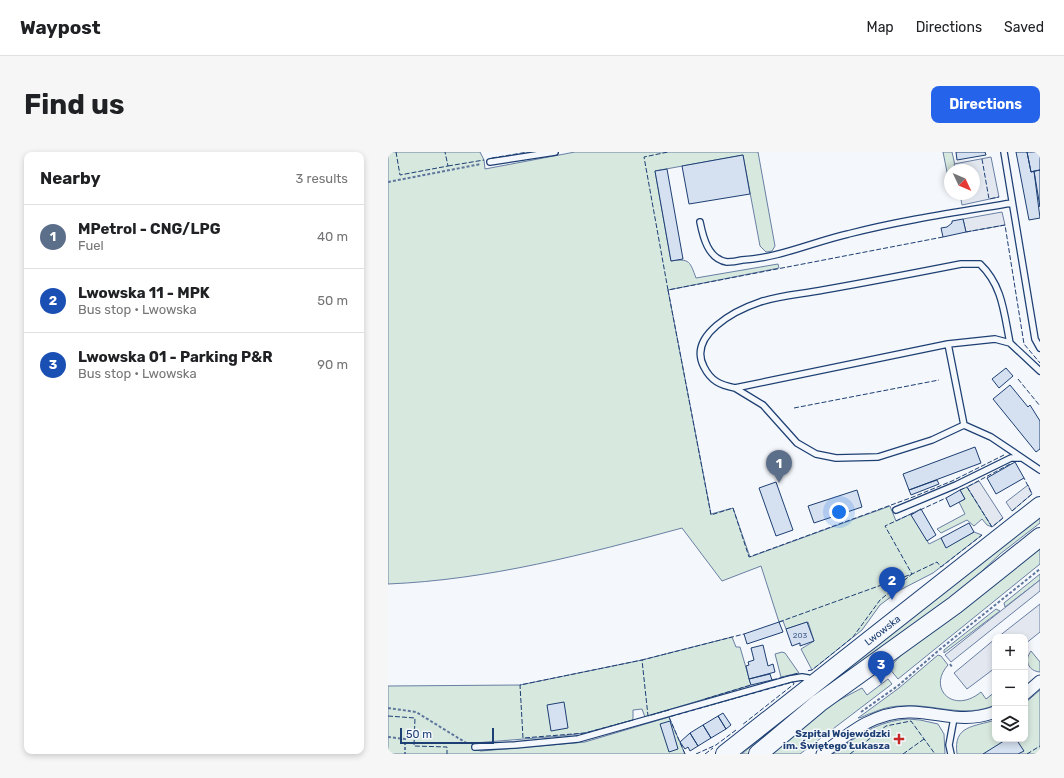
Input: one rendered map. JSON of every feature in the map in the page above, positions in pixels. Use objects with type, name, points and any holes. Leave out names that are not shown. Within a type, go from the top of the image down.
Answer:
[{"type":"main road","name":"Lwowska","points":[[725,754],[1040,506]]},
{"type":"main road","points":[[758,754],[820,703],[955,605],[1040,537]]},
{"type":"street","points":[[1028,691],[1040,681]]},
{"type":"street","points":[[822,754],[854,729],[882,716],[897,712],[912,712],[954,718],[976,718],[992,713]]},
{"type":"lane","points":[[490,162],[555,152]]},
{"type":"lane","points":[[1004,152],[1035,339],[1040,348]]},
{"type":"lane","points":[[700,222],[704,241],[710,251],[718,258],[727,262],[753,260],[777,255],[851,233],[955,212],[1012,204]]},
{"type":"lane","points":[[1010,343],[1002,300],[996,283],[990,274],[980,264],[961,264],[760,302],[727,318],[710,330],[701,346],[702,364],[708,376],[720,385],[735,388],[763,406],[797,443],[816,454],[836,458],[878,457],[932,440],[964,425],[991,437],[1020,458],[1040,470]]},
{"type":"lane","points":[[735,388],[948,344],[995,339],[1010,343],[1040,371]]},
{"type":"lane","points":[[948,344],[964,425]]},
{"type":"lane","points":[[896,510],[956,485],[1011,458],[1020,458]]},
{"type":"lane","points":[[475,746],[515,745],[578,739],[790,679],[808,678],[813,684]]},
{"type":"lane","points":[[951,754],[950,739],[954,718]]},
{"type":"path","points":[[388,182],[490,162]]},
{"type":"path","points":[[858,714],[899,685],[939,650],[1040,569]]},
{"type":"path","points":[[388,708],[416,712],[465,743],[475,746]]},
{"type":"path","points":[[388,738],[405,739],[405,754]]},
{"type":"shaded area","points":[[388,152],[480,152],[484,160],[485,169],[575,152],[758,152],[775,246],[772,251],[766,252],[760,246],[743,155],[655,171],[671,261],[682,260],[688,262],[696,278],[778,264],[779,268],[668,290],[711,514],[733,508],[750,557],[890,506],[896,521],[921,509],[912,515],[929,544],[941,538],[946,547],[974,532],[982,535],[933,573],[900,590],[880,605],[862,630],[812,670],[801,649],[814,641],[808,622],[786,629],[783,621],[779,622],[761,566],[722,581],[682,528],[573,556],[500,571],[425,582],[388,584]]},
{"type":"shaded area","points":[[943,152],[952,152],[955,164],[945,164]]},
{"type":"shaded area","points":[[991,157],[999,197],[962,205],[961,200],[980,200],[980,164],[954,164]]},
{"type":"shaded area","points":[[1002,212],[1005,225],[966,232],[963,219]]},
{"type":"shaded area","points":[[979,481],[1003,518],[992,527],[967,487]]},
{"type":"shaded area","points":[[1028,485],[1032,494],[1012,511],[1006,502]]},
{"type":"shaded area","points":[[967,487],[992,527],[987,525],[982,519],[974,526],[967,520],[941,533],[937,529],[965,514],[959,502],[965,499],[960,490]]},
{"type":"shaded area","points":[[1040,515],[1040,523],[1000,554],[960,592],[773,732],[748,754],[742,754],[788,714]]},
{"type":"shaded area","points":[[1040,548],[1040,564],[898,679],[889,668],[907,649]]},
{"type":"shaded area","points":[[1040,574],[1040,580],[1005,607],[1004,603]]},
{"type":"shaded area","points":[[1040,580],[1040,591],[951,662],[945,655]]},
{"type":"shaded area","points":[[1040,604],[1040,632],[1028,642],[1028,634],[1002,634]]},
{"type":"shaded area","points":[[996,609],[1000,611],[944,653],[944,650]]},
{"type":"shaded area","points":[[732,637],[736,647],[740,647],[751,685],[645,717],[642,709],[633,710],[633,720],[585,733],[474,743],[473,749],[481,751],[585,742],[669,717],[685,754],[388,754],[388,686],[520,685],[642,660]]},
{"type":"shaded area","points":[[992,641],[992,670],[967,689],[954,673]]},
{"type":"shaded area","points":[[1031,651],[1040,662],[1040,672],[1033,670],[1028,664],[1029,654]]},
{"type":"shaded area","points":[[782,652],[785,653],[799,673],[781,677],[775,654]]},
{"type":"shaded area","points":[[938,655],[941,656],[948,665],[942,674],[940,682],[942,690],[946,696],[953,700],[961,701],[971,698],[981,692],[986,699],[992,694],[992,706],[971,711],[960,711],[913,706],[897,706],[882,709],[858,718],[899,688]]},
{"type":"shaded area","points":[[888,679],[892,684],[800,754],[770,754],[826,707],[862,688],[867,695]]},
{"type":"shaded area","points":[[1040,690],[1040,754],[957,754],[958,737],[962,732],[973,726],[992,721],[992,742],[1028,742],[1028,700]]},
{"type":"shaded area","name":"Szpital Wojewódzki im. Świętego Łukasza","points":[[908,719],[938,724],[944,734],[945,754],[833,754],[868,730],[897,720]]},
{"type":"building","points":[[956,152],[985,152],[986,155],[957,160]]},
{"type":"building","points":[[1016,152],[1027,152],[1031,172],[1034,171],[1040,218],[1029,220]]},
{"type":"building","points":[[1027,152],[1040,152],[1040,170],[1031,172]]},
{"type":"building","points":[[743,155],[750,194],[689,204],[682,166]]},
{"type":"building","points":[[667,169],[683,259],[671,261],[655,171]]},
{"type":"building","points":[[1040,170],[1040,207],[1034,171]]},
{"type":"building","points":[[963,219],[966,232],[943,237],[941,228],[947,227],[952,223],[952,221]]},
{"type":"building","points":[[1006,368],[1013,376],[999,388],[992,379]]},
{"type":"building","points":[[1010,385],[1028,407],[1030,405],[1040,421],[1040,449],[1036,452],[993,399]]},
{"type":"building","points":[[975,447],[981,463],[909,490],[903,474]]},
{"type":"building","points":[[1015,462],[1024,478],[996,494],[987,478]]},
{"type":"building","points":[[937,480],[939,484],[911,495],[909,490]]},
{"type":"building","points":[[776,482],[793,530],[776,536],[759,488]]},
{"type":"building","points":[[857,490],[862,507],[814,523],[808,506]]},
{"type":"building","points":[[960,490],[965,499],[950,507],[946,498]]},
{"type":"building","points":[[921,509],[936,535],[927,541],[911,515]]},
{"type":"building","points":[[969,523],[974,532],[946,548],[941,538]]},
{"type":"building","points":[[779,622],[783,632],[747,644],[744,634]]},
{"type":"building","points":[[807,622],[814,641],[800,646],[800,643],[792,646],[786,629]]},
{"type":"building","points":[[763,645],[768,666],[773,664],[775,672],[749,679],[746,666],[749,665],[748,662],[754,660],[751,648]]},
{"type":"building","points":[[770,674],[772,680],[751,685],[749,679]]},
{"type":"building","points":[[564,702],[568,728],[551,731],[547,705]]},
{"type":"building","points":[[723,713],[731,725],[726,729],[718,716]]},
{"type":"building","points":[[718,716],[726,729],[711,738],[703,725]]},
{"type":"building","points":[[670,721],[678,749],[669,752],[660,724]]},
{"type":"building","points":[[703,725],[711,738],[698,746],[690,733]]},
{"type":"building","points":[[690,733],[698,746],[690,751],[688,747],[685,749],[680,742]]},
{"type":"building","points":[[1002,742],[1018,742],[1024,751],[1018,754],[983,754]]},
{"type":"fence","points":[[396,152],[400,175],[448,166],[445,152]]},
{"type":"fence","points":[[492,158],[528,152]]},
{"type":"fence","points":[[668,152],[644,157],[668,290]]},
{"type":"fence","points":[[982,159],[989,199],[999,197]]},
{"type":"fence","points":[[448,166],[484,160]]},
{"type":"fence","points":[[966,232],[1005,225],[1024,344],[1040,363]]},
{"type":"fence","points":[[943,237],[668,290],[711,515],[733,508],[749,557],[913,497],[952,481],[1004,455]]},
{"type":"fence","points":[[1018,379],[1040,406]]},
{"type":"fence","points":[[794,408],[939,380]]},
{"type":"fence","points":[[1003,518],[992,527],[967,487],[1012,463]]},
{"type":"fence","points":[[1012,511],[1032,494],[1024,478]]},
{"type":"fence","points":[[960,490],[967,487]]},
{"type":"fence","points":[[920,510],[946,498]]},
{"type":"fence","points":[[913,513],[885,526],[912,574],[937,562],[941,567],[982,535]]},
{"type":"fence","points":[[779,622],[912,574],[880,600],[853,637],[812,670],[806,671]]},
{"type":"fence","points":[[669,710],[648,716],[642,660],[744,634]]},
{"type":"fence","points":[[633,720],[585,733],[523,738],[520,685],[642,660]]},
{"type":"fence","points":[[772,680],[799,673]]},
{"type":"fence","points":[[685,754],[669,717],[793,682],[794,684],[742,725]]},
{"type":"fence","points":[[705,699],[751,685]]},
{"type":"fence","points":[[388,716],[415,718],[414,746],[447,747],[447,754]]},
{"type":"fence","points":[[850,754],[886,726],[911,721],[935,754]]},
{"type":"fence","points":[[696,754],[716,745],[736,730]]},
{"type":"fence","points":[[903,754],[924,739]]},
{"type":"fence","points":[[1027,754],[1040,746]]},
{"type":"fence","points":[[705,754],[713,748]]},
{"type":"place","name":"MPetrol - CNG/LPG","points":[[779,483]]},
{"type":"place","name":"Lwowska 11 - MPK","points":[[892,600]]},
{"type":"place","name":"Lwowska 01 - Parking P&R","points":[[881,684]]},
{"type":"place","name":"Szpital Wojewódzki im. Świętego Łukasza","points":[[899,739]]}]
